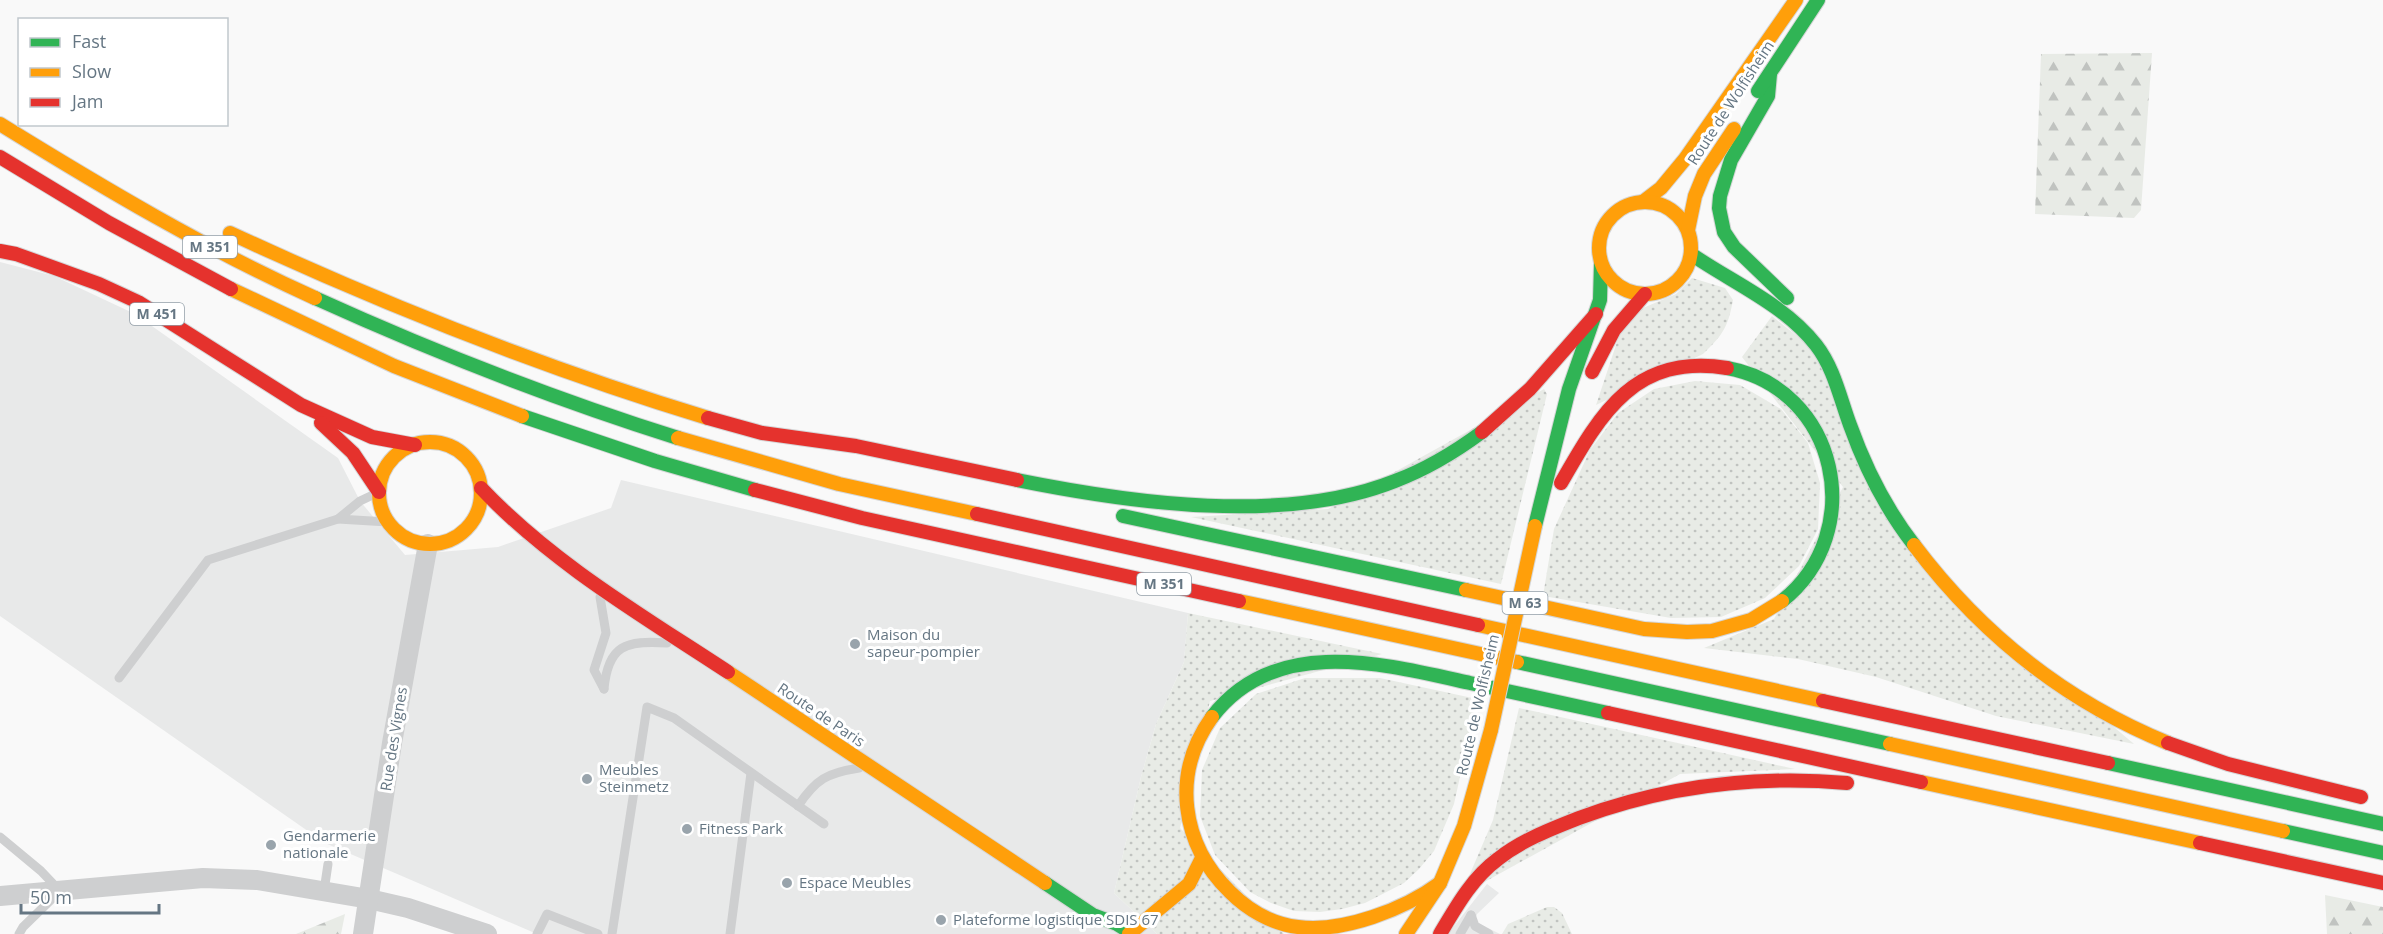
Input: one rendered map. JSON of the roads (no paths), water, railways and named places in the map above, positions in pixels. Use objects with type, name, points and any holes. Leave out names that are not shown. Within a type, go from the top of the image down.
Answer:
[{"type":"main road","name":"Route de Wolfisheim","points":[[1644,201],[1661,188],[1685,159],[1796,0]]},
{"type":"main road","name":"Route de Wolfisheim","points":[[1688,230],[1695,196],[1704,174],[1818,0]]},
{"type":"main road","points":[[1770,74],[1768,96],[1731,160],[1725,178],[1719,208],[1724,232],[1734,247],[1805,315],[1826,340],[1837,357],[1868,442],[1897,500],[1920,536],[1992,634]]},
{"type":"main road","name":"M 351","points":[[0,124],[172,227],[363,321],[430,351],[562,401],[699,446],[838,484],[2383,824]]},
{"type":"main road","name":"M 351","points":[[0,158],[66,199],[161,252],[355,348],[451,389],[552,427],[653,461],[757,492],[862,518],[2383,853]]},
{"type":"main road","points":[[1644,201],[1658,203],[1671,209],[1688,230],[1691,254],[1687,267],[1670,287],[1658,292],[1645,294],[1630,292],[1618,286],[1607,276],[1600,263],[1598,249],[1600,234],[1606,221],[1616,211],[1629,204],[1644,201]]},
{"type":"main road","points":[[215,226],[344,285],[447,327],[611,386],[754,431],[880,463],[1065,503]]},
{"type":"main road","name":"M 451","points":[[0,251],[16,254],[99,284],[138,302],[301,405],[372,437],[415,445]]},
{"type":"main road","points":[[1691,254],[1772,303],[1796,323],[1816,345],[1831,371],[1858,446],[1888,505],[1925,559],[1961,602],[1992,634],[2031,666],[2083,703],[2147,735],[2225,763],[2372,800]]},
{"type":"main road","name":"Route de Wolfisheim","points":[[1406,934],[1440,884],[1497,731],[1569,389],[1596,314],[1602,285],[1600,263]]},
{"type":"main road","points":[[1587,383],[1612,330],[1626,312],[1645,294]]},
{"type":"main road","points":[[754,431],[849,445],[1063,490],[1195,504],[1248,507],[1301,505],[1363,493],[1396,482],[1472,442],[1534,386],[1596,314]]},
{"type":"main road","name":"M 63","points":[[1111,513],[1644,629],[1711,631],[1740,624],[1768,611],[1789,596],[1806,578],[1818,561],[1833,518],[1835,498],[1830,463],[1817,431],[1803,412],[1786,395],[1766,382],[1742,371],[1720,366],[1693,366],[1670,370],[1648,377],[1629,388],[1614,402],[1592,432],[1558,494]]},
{"type":"main road","name":"M 451","points":[[301,405],[353,453],[379,492]]},
{"type":"main road","name":"Route de Wolfisheim","points":[[1541,527],[1558,494],[1578,410]]},
{"type":"main road","points":[[458,536],[470,525],[478,511],[481,488],[472,465],[461,453],[447,445],[415,445],[401,452],[389,462],[382,474],[379,492],[381,508],[388,522],[398,534],[412,541],[428,544],[444,542],[458,536],[482,533]]},
{"type":"main road","name":"Route de Paris","points":[[481,488],[532,539],[598,586],[1093,915],[1118,924],[1131,934]]},
{"type":"main road","name":"Route de Paris","points":[[513,536],[532,539]]},
{"type":"main road","points":[[1440,884],[1410,903],[1353,923],[1306,928],[1283,923],[1249,909],[1214,879],[1201,860],[1189,825],[1186,777],[1193,752],[1204,729],[1221,707],[1240,689],[1280,670],[1300,665],[1351,662],[1392,666],[2383,884]]},
{"type":"main road","name":"Route de Wolfisheim","points":[[1496,765],[1497,731]]},
{"type":"main road","points":[[1440,934],[1463,894],[1479,876],[1508,851],[1545,832],[1590,814],[1676,789],[1734,782],[1794,779],[1855,784]]},
{"type":"main road","points":[[1878,787],[1962,801],[2136,838],[2280,862]]},
{"type":"main road","points":[[1495,883],[1508,851]]},
{"type":"main road","points":[[1131,934],[1189,884],[1201,860]]},
{"type":"main road","points":[[1428,934],[1447,905],[1464,871]]},
{"type":"main road","name":"Route de Paris","points":[[1093,915],[1108,934]]},
{"type":"street","name":"Rue des Vignes","points":[[363,934],[392,743],[428,544]]},
{"type":"street","points":[[0,896],[203,878],[256,880],[369,898],[408,908],[487,934]]},
{"type":"lane","points":[[338,519],[360,501],[379,492]]},
{"type":"lane","points":[[119,678],[208,560],[338,519],[388,522]]},
{"type":"lane","points":[[598,586],[606,633],[594,670],[604,689],[607,667],[622,646],[648,642],[685,644]]},
{"type":"lane","points":[[612,934],[647,707],[674,718],[825,824]]},
{"type":"lane","points":[[798,806],[811,787],[820,779],[843,770],[869,767]]},
{"type":"lane","points":[[730,934],[751,773]]},
{"type":"lane","points":[[0,837],[41,871],[60,891],[23,927],[19,934]]},
{"type":"lane","points":[[324,891],[328,864]]},
{"type":"lane","points":[[1460,934],[1474,911],[1475,926],[1489,934]]},
{"type":"lane","points":[[537,934],[547,914],[593,933]]},
{"type":"place","name":"Maison du sapeur-pompier","points":[[855,644]]},
{"type":"place","name":"Meubles Steinmetz","points":[[587,779]]},
{"type":"place","name":"Fitness Park","points":[[687,829]]},
{"type":"place","name":"Gendarmerie nationale","points":[[271,845]]},
{"type":"place","name":"Espace Meubles","points":[[787,883]]},
{"type":"place","name":"Plateforme logistique SDIS 67","points":[[941,920]]}]
